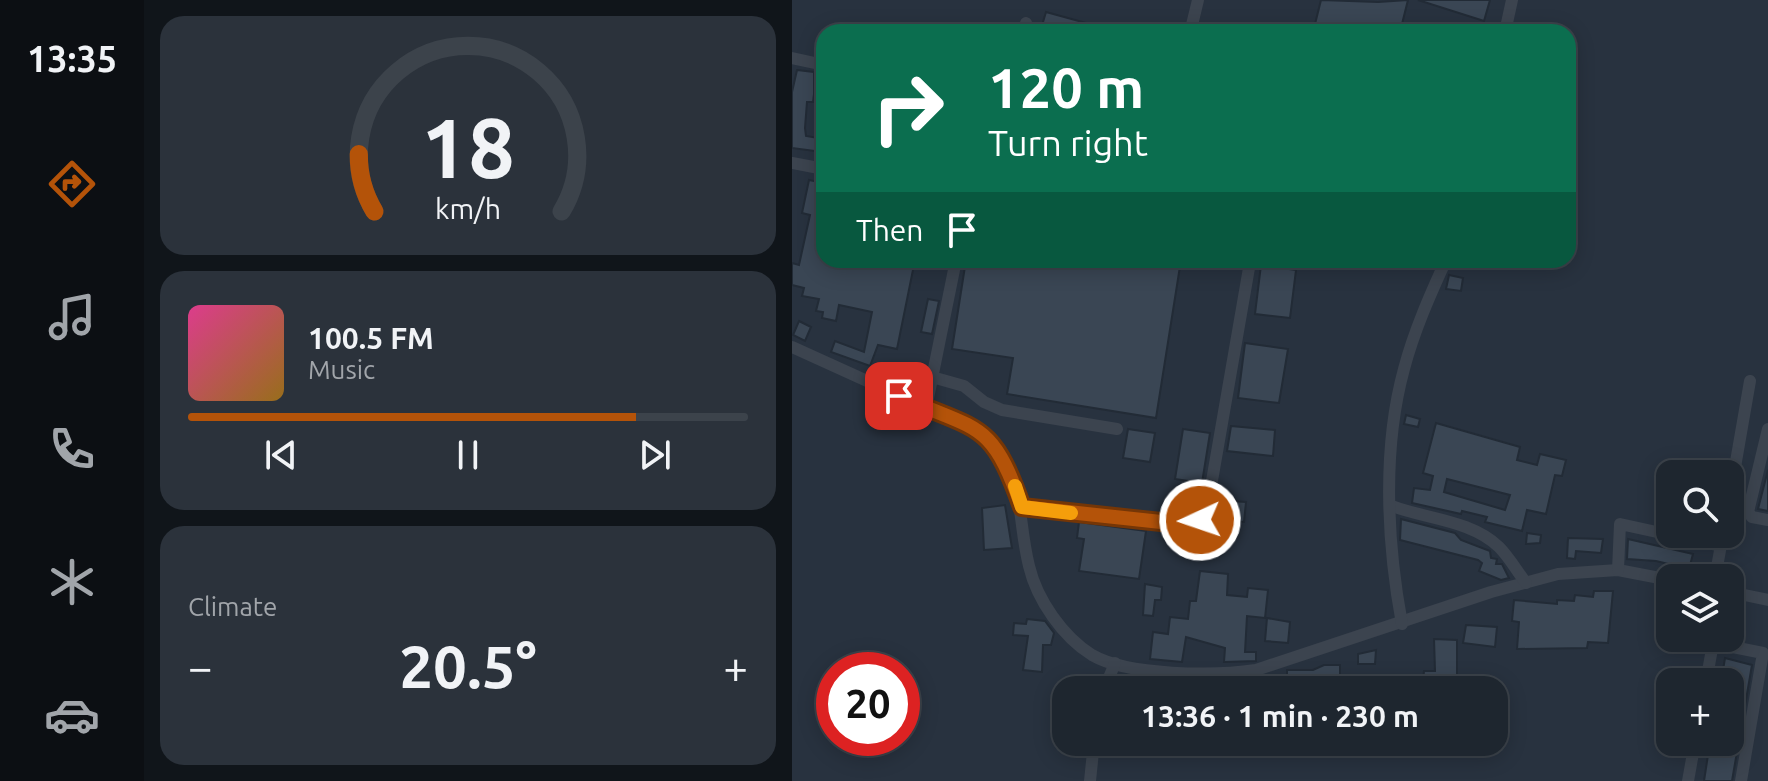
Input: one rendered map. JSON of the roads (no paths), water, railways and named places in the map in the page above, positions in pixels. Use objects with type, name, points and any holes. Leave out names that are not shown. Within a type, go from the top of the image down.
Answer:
[{"type":"street","points":[[1192,24],[1198,0]]},
{"type":"street","points":[[1507,24],[1512,0]]},
{"type":"street","points":[[792,58],[816,63]]},
{"type":"street","points":[[792,163],[816,168]]},
{"type":"street","points":[[926,408],[954,268]]},
{"type":"street","points":[[1022,507],[1189,525],[1200,520],[1209,498],[1249,268]]},
{"type":"street","points":[[1402,624],[1392,569],[1394,441],[1403,371],[1443,268]]},
{"type":"street","points":[[792,347],[986,435],[1005,460],[1022,507],[1028,564],[1043,601],[1076,643],[1095,656],[1115,663],[1173,672],[1230,674],[1256,670],[1402,624],[1438,609],[1558,574],[1618,570],[1656,577]]},
{"type":"street","points":[[932,377],[964,386],[984,402],[1002,410],[1117,429]]},
{"type":"street","points":[[1736,460],[1750,381]]},
{"type":"street","points":[[1768,429],[1748,512],[1752,517],[1768,520]]},
{"type":"street","points":[[1392,506],[1459,525],[1483,536],[1496,544],[1526,583]]},
{"type":"street","points":[[1618,570],[1620,524],[1656,530]]},
{"type":"street","points":[[1744,595],[1768,600]]},
{"type":"street","points":[[1741,781],[1763,653],[1744,648]]},
{"type":"street","points":[[1110,676],[1115,663]]},
{"type":"street","points":[[1090,781],[1093,756]]},
{"type":"street","points":[[1688,781],[1692,756]]}]
